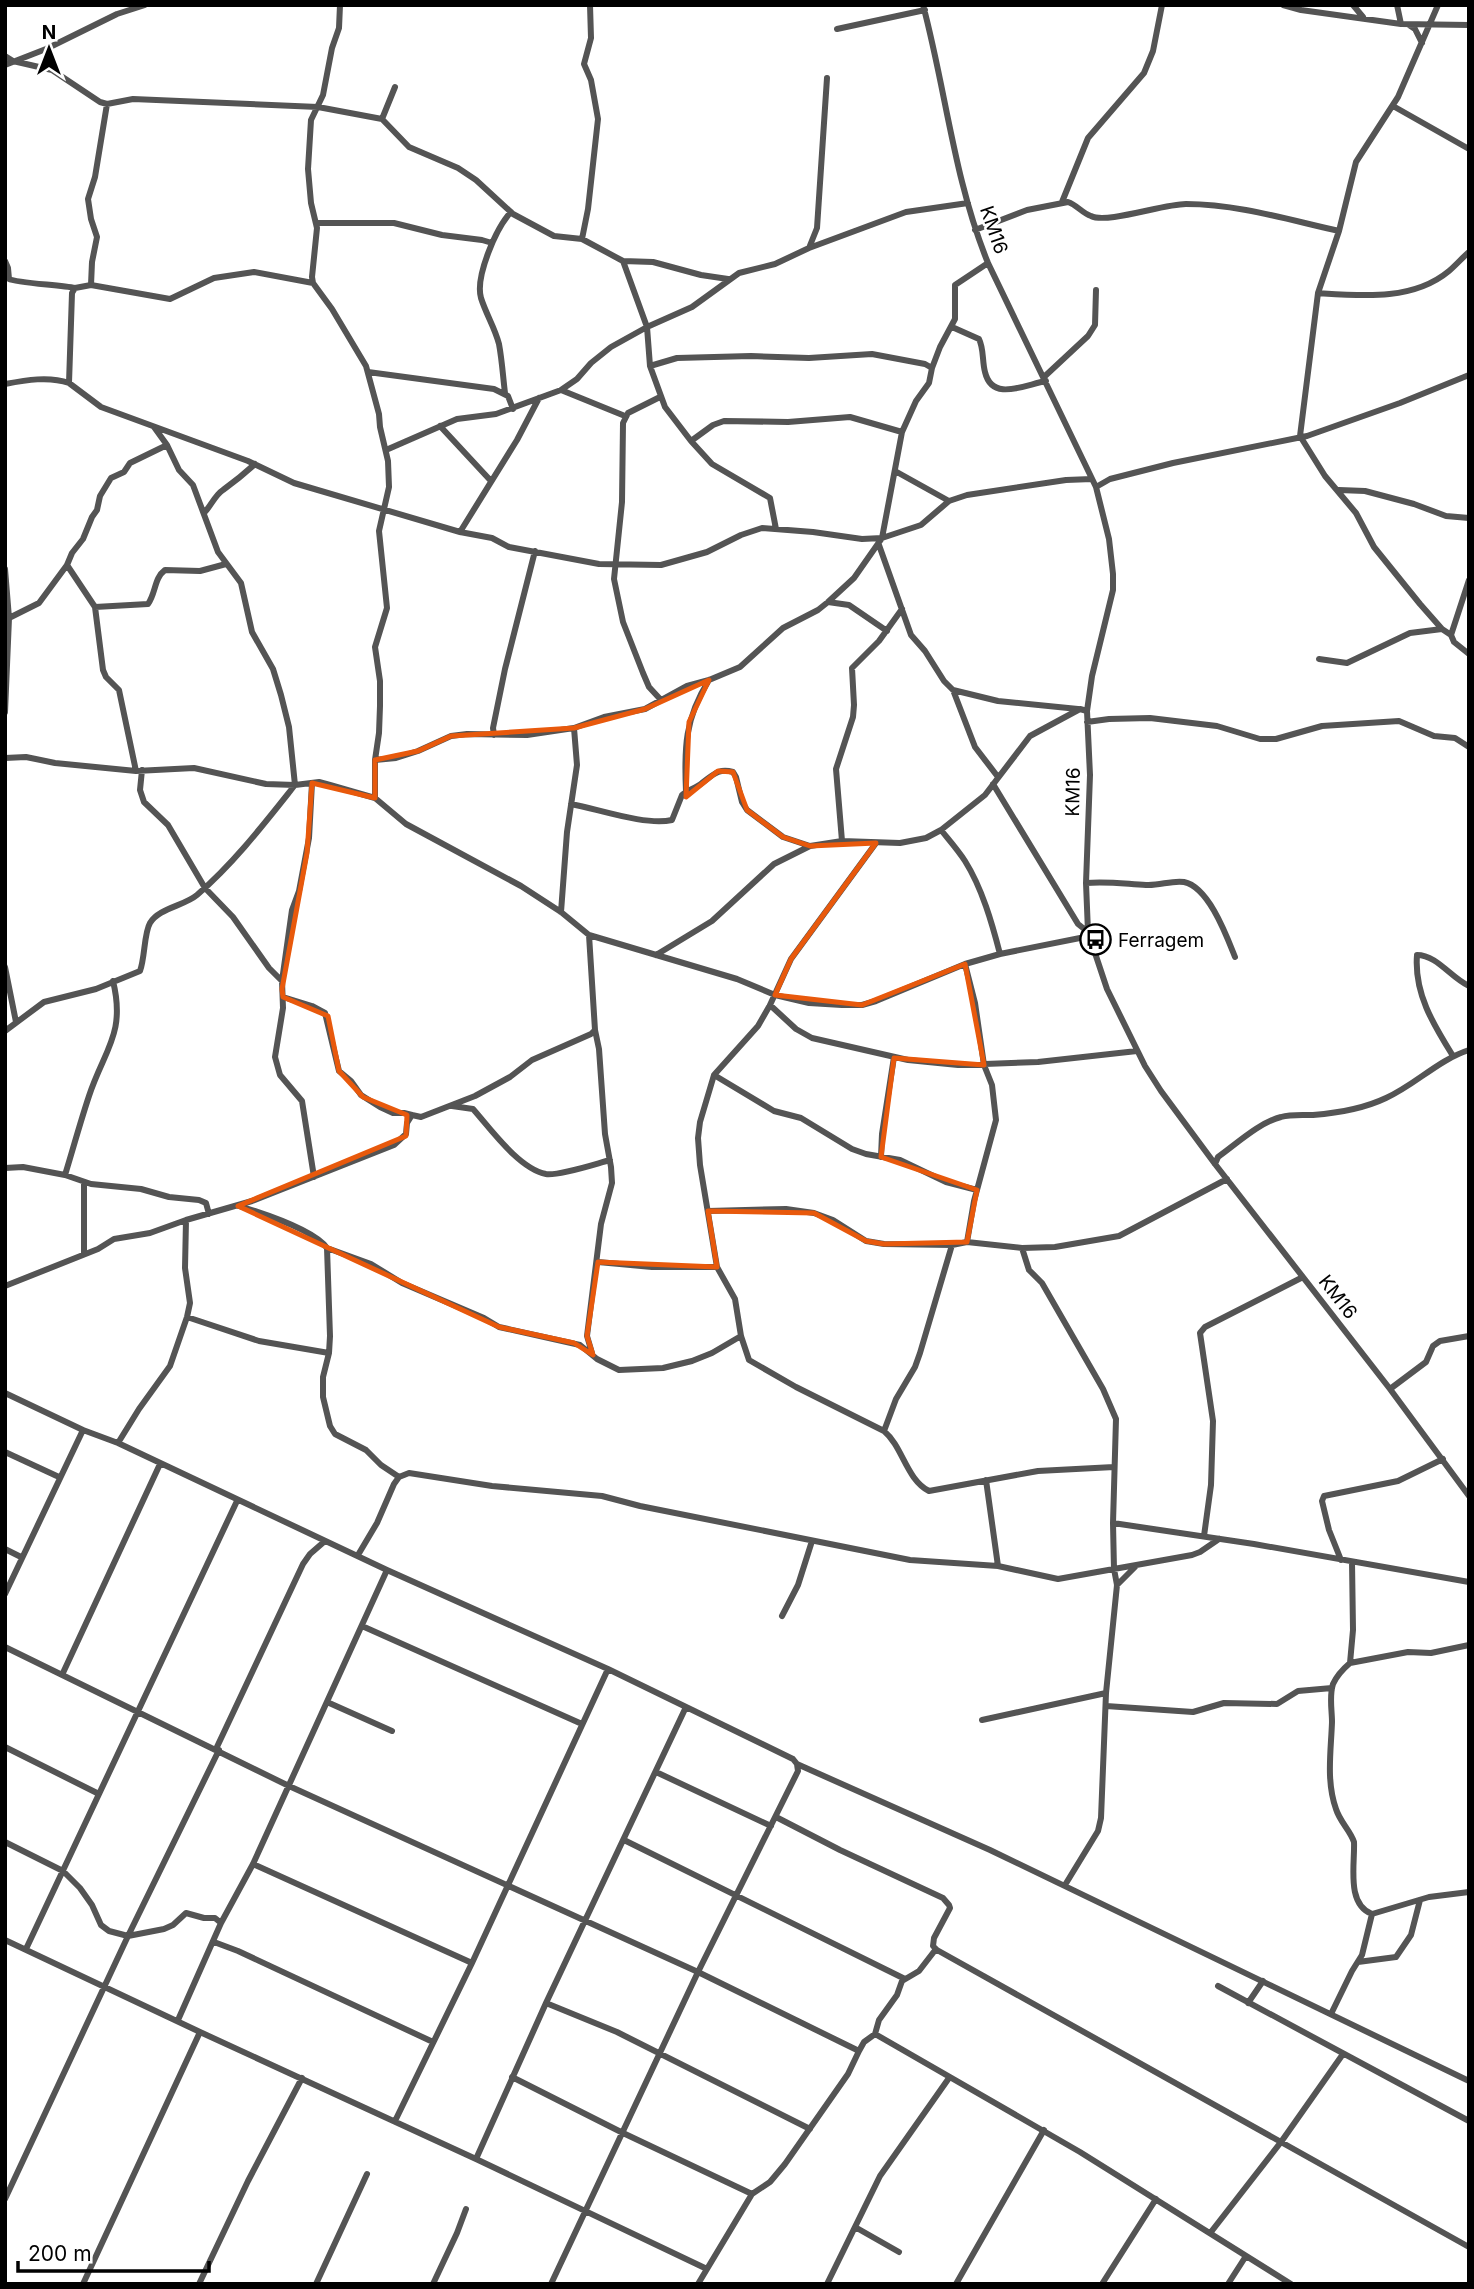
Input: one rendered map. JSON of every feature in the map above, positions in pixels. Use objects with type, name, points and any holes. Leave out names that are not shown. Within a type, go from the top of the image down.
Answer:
[{"type":"street","points":[[5,65],[46,49],[117,13],[145,5]]},
{"type":"street","points":[[340,5],[339,28],[332,48],[323,95],[311,120],[308,160],[310,203],[317,223],[312,272],[313,283],[332,309],[368,372],[390,472],[379,531],[387,608],[375,647],[380,681],[375,798]]},
{"type":"street","points":[[582,239],[598,119],[591,80],[584,64],[591,38],[590,5]]},
{"type":"street","points":[[1062,202],[1087,138],[1144,73],[1153,51],[1162,5]]},
{"type":"street","points":[[1283,5],[1326,14],[1404,24],[1469,25]]},
{"type":"street","points":[[1353,5],[1364,17]]},
{"type":"street","points":[[1397,5],[1404,24],[1415,29],[1422,43]]},
{"type":"street","points":[[1438,5],[1393,106],[1359,156],[1339,231],[1318,293],[1300,436],[1325,476],[1356,513],[1374,547],[1442,629],[1469,654]]},
{"type":"street","points":[[837,29],[924,8]]},
{"type":"street","name":"KM16","points":[[924,8],[975,230],[1096,487],[1109,540],[1113,590],[1083,710],[1087,723],[1090,775],[1086,883],[1089,934],[1107,989],[1137,1051],[1161,1091],[1469,1496]]},
{"type":"street","points":[[5,55],[13,61],[52,71],[107,104],[133,99],[318,107],[382,119],[409,147],[458,168],[522,220],[554,236],[582,239],[622,261],[653,262],[728,279]]},
{"type":"street","points":[[809,248],[817,228],[827,78]]},
{"type":"street","points":[[382,119],[395,87]]},
{"type":"street","points":[[90,285],[97,237],[90,219],[88,199],[95,177],[107,104]]},
{"type":"street","points":[[1393,106],[1469,149]]},
{"type":"street","points":[[975,230],[1027,210],[1062,202],[1074,204],[1094,218],[1165,205],[1211,205],[1339,231]]},
{"type":"street","points":[[386,450],[469,416],[496,414],[561,390],[577,379],[599,355],[647,327],[692,307],[728,279],[753,268],[775,264],[809,248],[906,212],[968,203]]},
{"type":"street","points":[[511,212],[492,243],[480,293],[499,345],[505,393],[513,409]]},
{"type":"street","points":[[317,223],[394,223],[421,231],[492,243]]},
{"type":"street","points":[[1318,293],[1367,296],[1406,290],[1430,283],[1449,271],[1469,252]]},
{"type":"street","points":[[5,261],[9,279],[14,282],[75,288],[90,285],[170,299],[214,278],[244,272],[313,283]]},
{"type":"street","points":[[622,261],[647,327],[650,366],[665,407],[691,441],[718,469],[770,498],[776,529]]},
{"type":"street","points":[[375,760],[396,758],[451,736],[527,735],[574,728],[604,717],[645,709],[687,686],[740,667],[783,628],[828,602],[854,578],[881,542],[902,432],[916,401],[929,383],[940,347],[952,327],[956,311],[955,285],[988,262]]},
{"type":"street","points":[[69,383],[72,293],[75,288]]},
{"type":"street","points":[[952,327],[979,339],[989,385],[1001,391],[1010,390],[1045,379],[1088,336],[1095,325],[1096,290]]},
{"type":"street","points":[[650,366],[677,358],[809,358],[872,354],[925,364],[932,368]]},
{"type":"street","points":[[368,372],[482,387],[505,393]]},
{"type":"street","points":[[1096,487],[1110,479],[1173,463],[1307,436],[1469,375]]},
{"type":"street","points":[[5,384],[36,379],[69,383],[101,407],[255,464],[294,483],[460,532],[486,536],[504,545],[582,562],[615,565],[661,565],[707,552],[757,530],[776,529],[881,542],[920,525],[950,501],[983,492],[1092,479]]},
{"type":"street","points":[[561,390],[625,416]]},
{"type":"street","points":[[660,397],[625,416],[615,587],[623,622],[649,687],[661,700]]},
{"type":"street","points":[[460,532],[539,398]]},
{"type":"street","points":[[691,441],[713,425],[724,421],[788,422],[850,417],[902,432]]},
{"type":"street","points":[[5,1031],[51,1000],[96,989],[139,971],[148,929],[154,919],[189,901],[205,887],[248,844],[295,785],[289,727],[276,678],[252,632],[241,583],[218,552],[193,485],[179,470],[167,445],[153,426]]},
{"type":"street","points":[[440,426],[491,481]]},
{"type":"street","points":[[9,618],[39,603],[67,565],[72,552],[83,539],[97,510],[100,496],[111,478],[124,472],[130,463],[167,445]]},
{"type":"street","points":[[204,513],[220,492],[231,486],[255,464]]},
{"type":"street","points":[[895,471],[950,501]]},
{"type":"street","points":[[1339,490],[1365,491],[1414,503],[1446,516],[1469,518]]},
{"type":"street","points":[[881,542],[911,635],[953,690],[975,747],[998,778]]},
{"type":"street","points":[[494,734],[505,669],[535,551]]},
{"type":"street","points":[[95,607],[148,604],[158,576],[165,569],[200,571],[226,564]]},
{"type":"street","points":[[67,565],[95,607],[103,670],[119,690],[144,802],[168,825],[205,887],[233,917],[269,968],[282,981]]},
{"type":"street","points":[[5,569],[9,618],[5,712]]},
{"type":"street","points":[[1451,635],[1469,580]]},
{"type":"street","points":[[828,602],[849,605],[887,631]]},
{"type":"street","points":[[842,841],[836,769],[855,705],[852,668],[887,631],[902,609]]},
{"type":"street","points":[[1319,659],[1347,663],[1410,633],[1442,629]]},
{"type":"street","points":[[686,792],[685,754],[689,722],[698,697],[709,680]]},
{"type":"street","points":[[953,690],[998,701],[1083,710]]},
{"type":"street","points":[[656,955],[712,921],[774,864],[810,846],[842,841],[900,843],[926,838],[941,830],[985,795],[1030,736],[1083,710]]},
{"type":"street","points":[[1087,723],[1109,719],[1163,719],[1217,726],[1260,738],[1276,739],[1322,726],[1399,721],[1434,736],[1455,738],[1469,747]]},
{"type":"street","points":[[561,912],[570,804],[578,765],[574,728]]},
{"type":"street","points":[[6,756],[139,770],[194,768],[266,784],[330,785],[375,798],[406,824],[493,870],[561,912],[589,935],[737,979],[775,995],[809,1003],[862,1005],[965,964],[1089,934]]},
{"type":"street","points":[[570,804],[663,822],[672,820],[681,795],[718,771],[724,770],[733,772],[736,777],[742,802],[747,810],[783,837],[810,846]]},
{"type":"street","points":[[312,783],[308,845],[299,891],[292,910],[282,981],[283,1008],[275,1057],[280,1075],[302,1101],[314,1177]]},
{"type":"street","points":[[993,785],[1078,924],[1089,934]]},
{"type":"street","points":[[941,830],[972,874],[1000,954]]},
{"type":"street","points":[[876,843],[791,959],[758,1026],[713,1075],[700,1122],[698,1138],[717,1268],[735,1299],[741,1336],[749,1360],[884,1431],[895,1441],[906,1465],[925,1489],[932,1491],[1056,1469],[1114,1467]]},
{"type":"street","points":[[1086,883],[1107,881],[1157,885],[1182,881],[1192,885],[1208,902],[1220,921],[1235,957]]},
{"type":"street","points":[[589,935],[595,1030],[612,1182],[603,1215],[598,1262],[593,1280],[587,1336],[593,1355]]},
{"type":"street","points":[[1453,1056],[1422,1001],[1418,986],[1417,955],[1429,957],[1457,980],[1469,986]]},
{"type":"street","points":[[965,964],[975,1003],[984,1065],[992,1085],[996,1120],[967,1242]]},
{"type":"street","points":[[5,967],[16,1022]]},
{"type":"street","points":[[65,1175],[90,1093],[118,1023],[118,1000],[113,981]]},
{"type":"street","points":[[282,997],[325,1013],[339,1071],[363,1097],[390,1112],[404,1112],[421,1117],[475,1096],[510,1077],[532,1060],[585,1038],[595,1030]]},
{"type":"street","points":[[770,1005],[796,1029],[812,1038],[926,1063],[984,1065],[1137,1051]]},
{"type":"street","points":[[1214,1164],[1218,1157],[1272,1119],[1292,1115],[1329,1114],[1371,1104],[1422,1078],[1453,1056],[1469,1050]]},
{"type":"street","points":[[881,1157],[894,1057]]},
{"type":"street","points":[[713,1075],[774,1111],[801,1118],[838,1142],[866,1154],[900,1160],[946,1182],[978,1191]]},
{"type":"street","points":[[447,1106],[473,1109],[508,1149],[542,1173],[557,1173],[610,1160]]},
{"type":"street","points":[[5,1286],[98,1249],[114,1239],[150,1233],[238,1206],[394,1144],[406,1134],[407,1123],[412,1115]]},
{"type":"street","points":[[5,1168],[23,1167],[65,1175],[101,1186],[141,1189],[169,1197],[199,1200],[206,1203],[209,1214]]},
{"type":"street","points":[[708,1211],[798,1210],[833,1220],[866,1241],[884,1244],[952,1245],[967,1242],[1022,1248],[1078,1244],[1119,1236],[1227,1179]]},
{"type":"street","points":[[84,1182],[84,1254]]},
{"type":"street","points":[[238,1206],[293,1227],[323,1242],[327,1248],[330,1286],[329,1353],[323,1377],[323,1397],[332,1430],[366,1450],[381,1465],[399,1477]]},
{"type":"street","points":[[118,1443],[170,1366],[187,1317],[190,1303],[185,1268],[186,1220]]},
{"type":"street","points":[[884,1431],[896,1399],[915,1367],[952,1245]]},
{"type":"street","points":[[327,1248],[371,1264],[402,1283],[499,1327],[574,1343],[618,1370],[663,1368],[712,1353],[741,1336]]},
{"type":"street","points":[[1022,1248],[1029,1270],[1042,1283],[1103,1389],[1117,1426],[1113,1523],[1117,1586],[1106,1693],[1100,1825],[1065,1885]]},
{"type":"street","points":[[598,1262],[652,1268],[717,1268]]},
{"type":"street","points":[[1204,1536],[1212,1485],[1213,1421],[1200,1333],[1205,1327],[1303,1278]]},
{"type":"street","points":[[187,1317],[259,1341],[329,1353]]},
{"type":"street","points":[[1390,1389],[1426,1362],[1433,1346],[1440,1341],[1469,1336]]},
{"type":"street","points":[[5,1393],[608,1669],[793,1759],[797,1764],[1065,1885],[1469,2081]]},
{"type":"street","points":[[5,1594],[83,1430]]},
{"type":"street","points":[[5,1452],[59,1477]]},
{"type":"street","points":[[1341,1560],[1324,1510],[1324,1496],[1398,1480],[1443,1459]]},
{"type":"street","points":[[62,1675],[160,1464]]},
{"type":"street","points":[[358,1555],[399,1477],[415,1473],[447,1480],[602,1496],[910,1560],[998,1566],[1058,1579],[1197,1554],[1219,1539]]},
{"type":"street","points":[[986,1480],[998,1566]]},
{"type":"street","points":[[26,1950],[237,1501]]},
{"type":"street","points":[[1113,1523],[1469,1582]]},
{"type":"street","points":[[5,2199],[303,1564],[325,1541]]},
{"type":"street","points":[[782,1616],[798,1585],[811,1541]]},
{"type":"street","points":[[5,1549],[21,1557]]},
{"type":"street","points":[[1350,1663],[1353,1630],[1352,1562]]},
{"type":"street","points":[[1117,1586],[1136,1567]]},
{"type":"street","points":[[178,2020],[221,1923],[253,1864],[387,1570]]},
{"type":"street","points":[[362,1626],[582,1725]]},
{"type":"street","points":[[1469,1645],[1431,1653],[1408,1652],[1350,1663],[1338,1676],[1332,1688],[1329,1753],[1335,1807],[1342,1823],[1352,1835],[1354,1891],[1363,1910],[1371,1914],[1435,1896],[1469,1892]]},
{"type":"street","points":[[5,1647],[289,1786],[587,1920],[859,2051]]},
{"type":"street","points":[[395,2121],[472,1963],[608,1669]]},
{"type":"street","points":[[1106,1706],[1193,1712],[1224,1703],[1277,1703],[1298,1691],[1332,1688]]},
{"type":"street","points":[[982,1720],[1106,1693]]},
{"type":"street","points":[[327,1702],[392,1731]]},
{"type":"street","points":[[476,2159],[546,2003],[686,1707]]},
{"type":"street","points":[[5,1747],[99,1794]]},
{"type":"street","points":[[551,2284],[698,1972],[798,1771],[797,1764]]},
{"type":"street","points":[[656,1772],[771,1826]]},
{"type":"street","points":[[776,1816],[947,1902],[950,1905],[948,1914],[933,1942],[936,1949],[1469,2247]]},
{"type":"street","points":[[624,1840],[905,1979]]},
{"type":"street","points":[[5,1842],[63,1871],[80,1888],[105,1929],[128,1936],[169,1928],[186,1913],[215,1918],[221,1923]]},
{"type":"street","points":[[253,1864],[472,1963]]},
{"type":"street","points":[[1358,1962],[1396,1957],[1411,1935],[1420,1900]]},
{"type":"street","points":[[1331,2014],[1365,1948],[1371,1914]]},
{"type":"street","points":[[5,1940],[707,2269]]},
{"type":"street","points":[[214,1942],[248,1955],[433,2042]]},
{"type":"street","points":[[698,2284],[752,2194],[770,2182],[848,2074],[864,2042],[874,2034],[879,2020],[897,1994],[901,1983],[919,1971],[936,1949]]},
{"type":"street","points":[[1248,2004],[1263,1980]]},
{"type":"street","points":[[1218,1986],[1469,2121]]},
{"type":"street","points":[[546,2003],[617,2032],[810,2129]]},
{"type":"street","points":[[82,2284],[200,2032]]},
{"type":"street","points":[[874,2034],[1044,2130],[1212,2232],[1291,2284]]},
{"type":"street","points":[[1212,2232],[1281,2142],[1343,2054]]},
{"type":"street","points":[[512,2077],[752,2194]]},
{"type":"street","points":[[199,2284],[248,2181],[302,2078]]},
{"type":"street","points":[[827,2284],[880,2176],[948,2078]]},
{"type":"street","points":[[956,2284],[1044,2130]]},
{"type":"street","points":[[316,2284],[367,2174]]},
{"type":"street","points":[[1102,2284],[1156,2199]]},
{"type":"street","points":[[433,2284],[466,2209]]},
{"type":"street","points":[[855,2227],[900,2252]]},
{"type":"street","points":[[1228,2284],[1246,2256]]},
{"type":"highlighted area","points":[[709,680],[689,722],[686,797],[718,771],[733,772],[747,810],[783,837],[810,846],[876,843],[791,959],[775,995],[862,1005],[965,964],[984,1065],[894,1058],[881,1157],[977,1190],[967,1242],[884,1244],[866,1241],[814,1213],[708,1211],[717,1267],[598,1262],[587,1336],[593,1355],[574,1343],[499,1327],[238,1206],[406,1136],[407,1115],[363,1097],[339,1071],[328,1016],[283,997],[282,989],[307,853],[312,783],[375,798],[375,760],[418,751],[451,736],[574,728],[645,709]]},
{"type":"place","name":"Ferragem","points":[[1095,940]]}]
